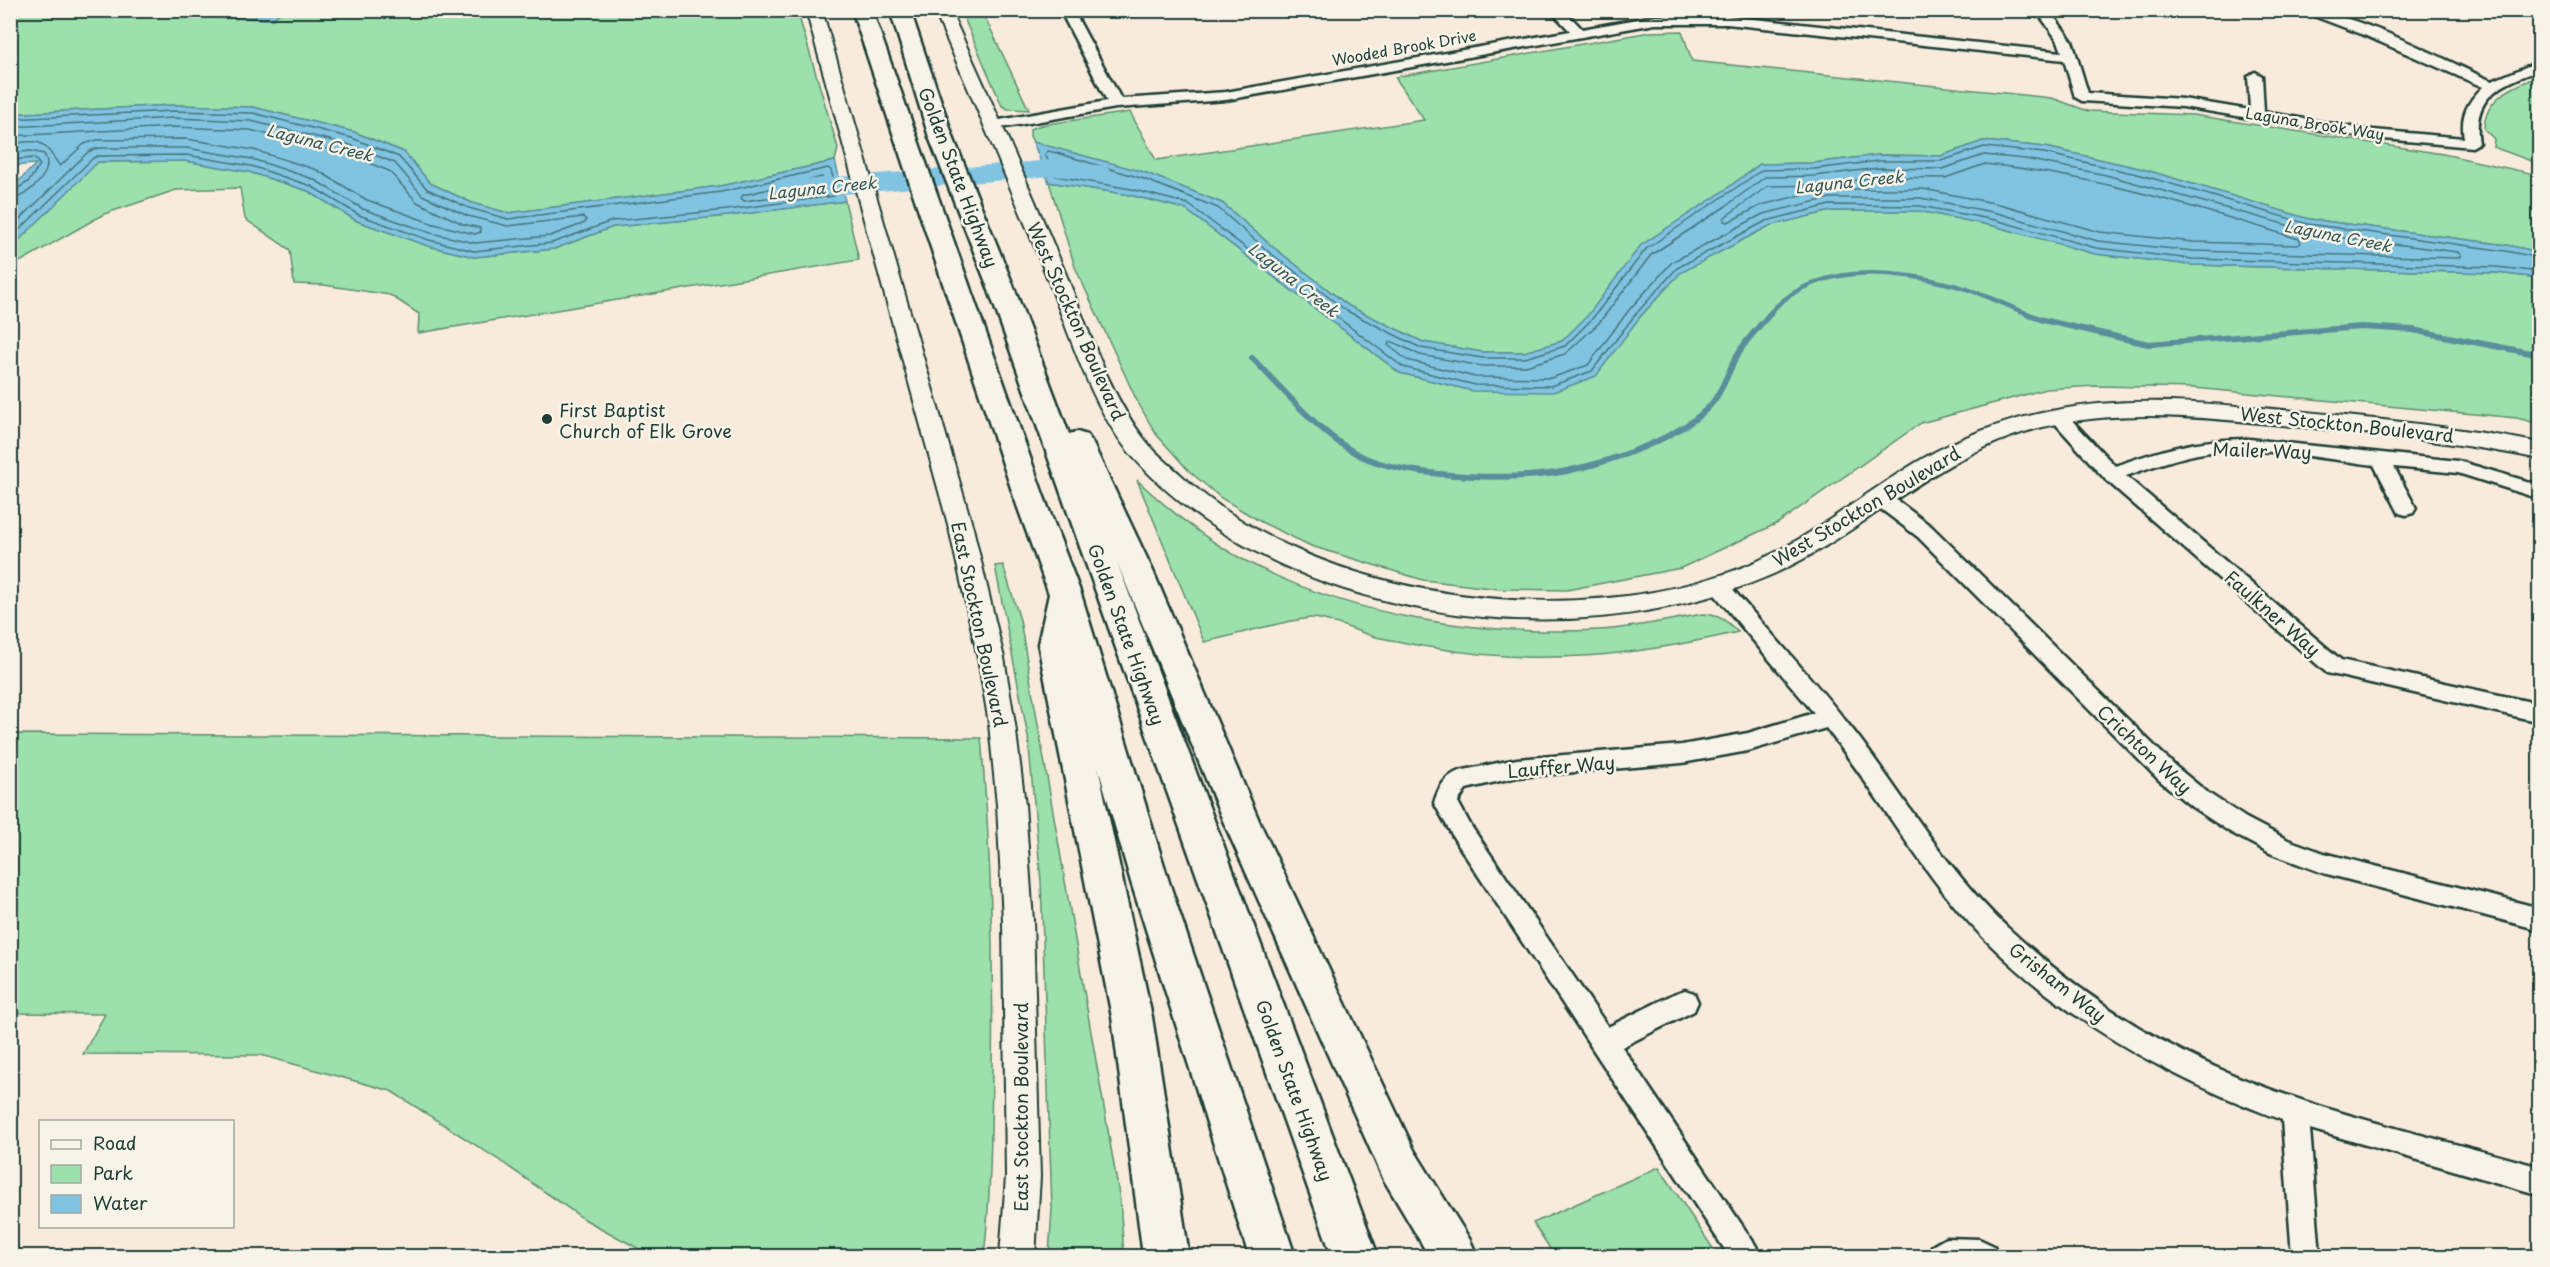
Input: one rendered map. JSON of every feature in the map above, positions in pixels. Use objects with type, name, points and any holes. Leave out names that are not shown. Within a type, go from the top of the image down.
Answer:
[{"type":"highway","name":"Golden State Highway","points":[[862,10],[1029,497],[1065,594],[1150,882],[1272,1257]]},
{"type":"highway","name":"Golden State Highway","points":[[900,10],[941,137],[1000,285],[1355,1257]]},
{"type":"highway","points":[[1012,322],[1072,432],[1137,571],[1242,824],[1399,1166],[1454,1257]]},
{"type":"highway","points":[[1065,594],[1055,644],[1132,1017],[1166,1257]]},
{"type":"street","name":"East Stockton Boulevard","points":[[814,10],[961,528],[991,658],[1002,724],[1011,805],[1019,932],[1023,1177],[1018,1257]]},
{"type":"street","name":"West Stockton Boulevard","points":[[942,10],[998,133],[1104,391],[1121,423],[1138,447],[1171,482],[1196,503],[1262,545],[1303,564],[1349,580],[1439,602],[1490,608],[1593,609],[1674,597],[1718,585],[1791,554],[1950,453],[1975,442],[2019,426],[2099,411],[2149,408],[2203,410],[2443,433],[2540,451]]},
{"type":"street","points":[[1066,10],[1116,104]]},
{"type":"street","points":[[1556,10],[1578,32]]},
{"type":"street","points":[[2042,10],[2065,41],[2071,57]]},
{"type":"street","points":[[2304,10],[2369,32],[2492,86]]},
{"type":"street","points":[[2327,17],[2346,10]]},
{"type":"street","name":"Wooded Brook Drive","points":[[998,133],[1116,104],[1226,96],[1655,20],[1727,20],[2071,57]]},
{"type":"street","name":"Laguna Brook Way","points":[[2071,57],[2082,97],[2183,103],[2362,133],[2472,143],[2469,119],[2474,105],[2492,86],[2540,65]]},
{"type":"street","points":[[2255,76],[2257,114]]},
{"type":"street","name":"Faulkner Way","points":[[2059,417],[2112,474],[2336,667],[2540,713]]},
{"type":"street","name":"Mailer Way","points":[[2112,474],[2175,452],[2220,445],[2249,445],[2458,467],[2497,477],[2540,492]]},
{"type":"street","points":[[2380,458],[2406,508]]},
{"type":"street","name":"Crichton Way","points":[[1880,498],[1925,532],[2167,773],[2200,800],[2238,825],[2280,847],[2323,863],[2540,919]]},
{"type":"street","name":"Grisham Way","points":[[1718,585],[1851,746],[1956,890],[1997,934],[2044,976],[2080,1004],[2140,1042],[2204,1076],[2295,1111],[2540,1181]]},
{"type":"street","name":"Lauffer Way","points":[[1746,1257],[1463,833],[1446,803],[1449,792],[1459,781],[1517,768],[1682,754],[1748,742],[1828,718]]},
{"type":"street","points":[[1604,1043],[1684,1002]]},
{"type":"street","points":[[2295,1111],[2306,1257]]},
{"type":"street","points":[[1942,1257],[1946,1252],[1979,1253],[1984,1257]]},
{"type":"green space","points":[[282,10],[797,10],[838,148],[835,161],[720,186],[508,213],[472,203],[430,183],[404,152],[354,132],[253,107],[173,105],[11,114],[11,11],[272,19]]},
{"type":"green space","points":[[961,11],[982,11],[1029,110],[1008,109],[1002,106]]},
{"type":"green space","points":[[1682,31],[1692,61],[2052,98],[2088,111],[2193,115],[2443,154],[2539,175],[2539,252],[2507,245],[2309,219],[2143,169],[2045,147],[1983,141],[1941,156],[1878,155],[1814,163],[1760,164],[1718,195],[1562,341],[1525,352],[1482,352],[1423,342],[1349,306],[1273,247],[1222,203],[1143,172],[1033,142],[1030,136],[1030,129],[1041,125],[1130,112],[1156,160],[1424,120],[1395,77],[1650,32]]},
{"type":"green space","points":[[2539,76],[2539,164],[2493,147],[2494,139],[2484,129],[2490,108],[2502,94]]},
{"type":"green space","points":[[185,161],[249,172],[308,191],[357,221],[428,246],[474,257],[554,249],[613,227],[728,216],[845,201],[859,260],[418,333],[419,314],[390,295],[324,285],[294,284],[290,250],[245,219],[240,188],[176,190],[104,214],[11,267],[11,248],[97,162]]},
{"type":"green space","points":[[1049,182],[1130,195],[1185,209],[1400,373],[1474,391],[1639,318],[1680,273],[1769,226],[1830,211],[1919,211],[1994,226],[2095,254],[2192,265],[2497,273],[2539,278],[2539,424],[2517,418],[2194,388],[2096,386],[2046,389],[1921,423],[1778,523],[1681,568],[1567,590],[1499,589],[1423,580],[1311,546],[1263,523],[1221,498],[1189,471],[1156,434],[1137,401],[1075,267]]},
{"type":"green space","points":[[1137,480],[1187,523],[1242,559],[1283,579],[1370,609],[1462,625],[1508,630],[1554,631],[1625,628],[1702,614],[1722,619],[1738,632],[1625,652],[1587,656],[1512,656],[1405,643],[1311,618],[1284,622],[1204,642]]},
{"type":"green space","points":[[1003,565],[1020,620],[1120,1200],[1124,1256],[1049,1256],[1052,1209],[1041,881],[1028,736],[995,566]]},
{"type":"green space","points":[[11,734],[981,738],[991,904],[993,987],[990,1163],[984,1256],[652,1256],[584,1219],[496,1158],[391,1091],[261,1055],[83,1054],[105,1014],[11,1013]]},
{"type":"green space","points":[[1659,1167],[1718,1256],[1555,1256],[1533,1223]]},
{"type":"water","points":[[28,10],[282,10],[282,11],[273,19]]},
{"type":"water","points":[[173,105],[253,107],[354,132],[404,152],[430,183],[472,203],[508,213],[720,186],[835,161],[845,201],[728,216],[613,227],[554,249],[474,257],[428,246],[357,221],[308,191],[249,172],[185,161],[98,162],[11,248],[11,189],[36,164],[11,166],[11,114]]},
{"type":"water","points":[[1983,141],[2045,147],[2143,169],[2309,219],[2507,245],[2539,252],[2539,278],[2497,273],[2192,265],[2095,254],[1994,226],[1919,211],[1830,211],[1769,226],[1680,273],[1639,318],[1596,376],[1553,392],[1473,391],[1400,373],[1185,209],[1130,195],[1049,182],[1033,142],[1144,172],[1222,203],[1273,247],[1349,306],[1423,342],[1482,352],[1524,352],[1562,341],[1588,315],[1641,245],[1718,195],[1760,164],[1814,163],[1878,155],[1941,156]]},
{"type":"waterway","name":"Laguna Creek","points":[[788,190],[1052,168],[1097,172]]},
{"type":"waterway","name":"Laguna Creek","points":[[1768,315],[1786,298],[1807,286],[1829,278],[1853,274],[1902,275],[1926,279],[1980,294],[2031,315]]},
{"type":"waterway","name":"Laguna Creek","points":[[1252,358],[1321,428],[1352,451],[1368,459],[1439,474],[1495,477],[1546,474],[1584,467],[1646,446],[1666,437],[1700,415],[1713,402],[1741,349],[1770,314]]},
{"type":"waterway","name":"Laguna Creek","points":[[2027,314],[2043,320],[2148,344],[2361,327],[2413,330],[2540,355]]},
{"type":"place","name":"First Baptist Church of Elk Grove","points":[[547,419]]}]
